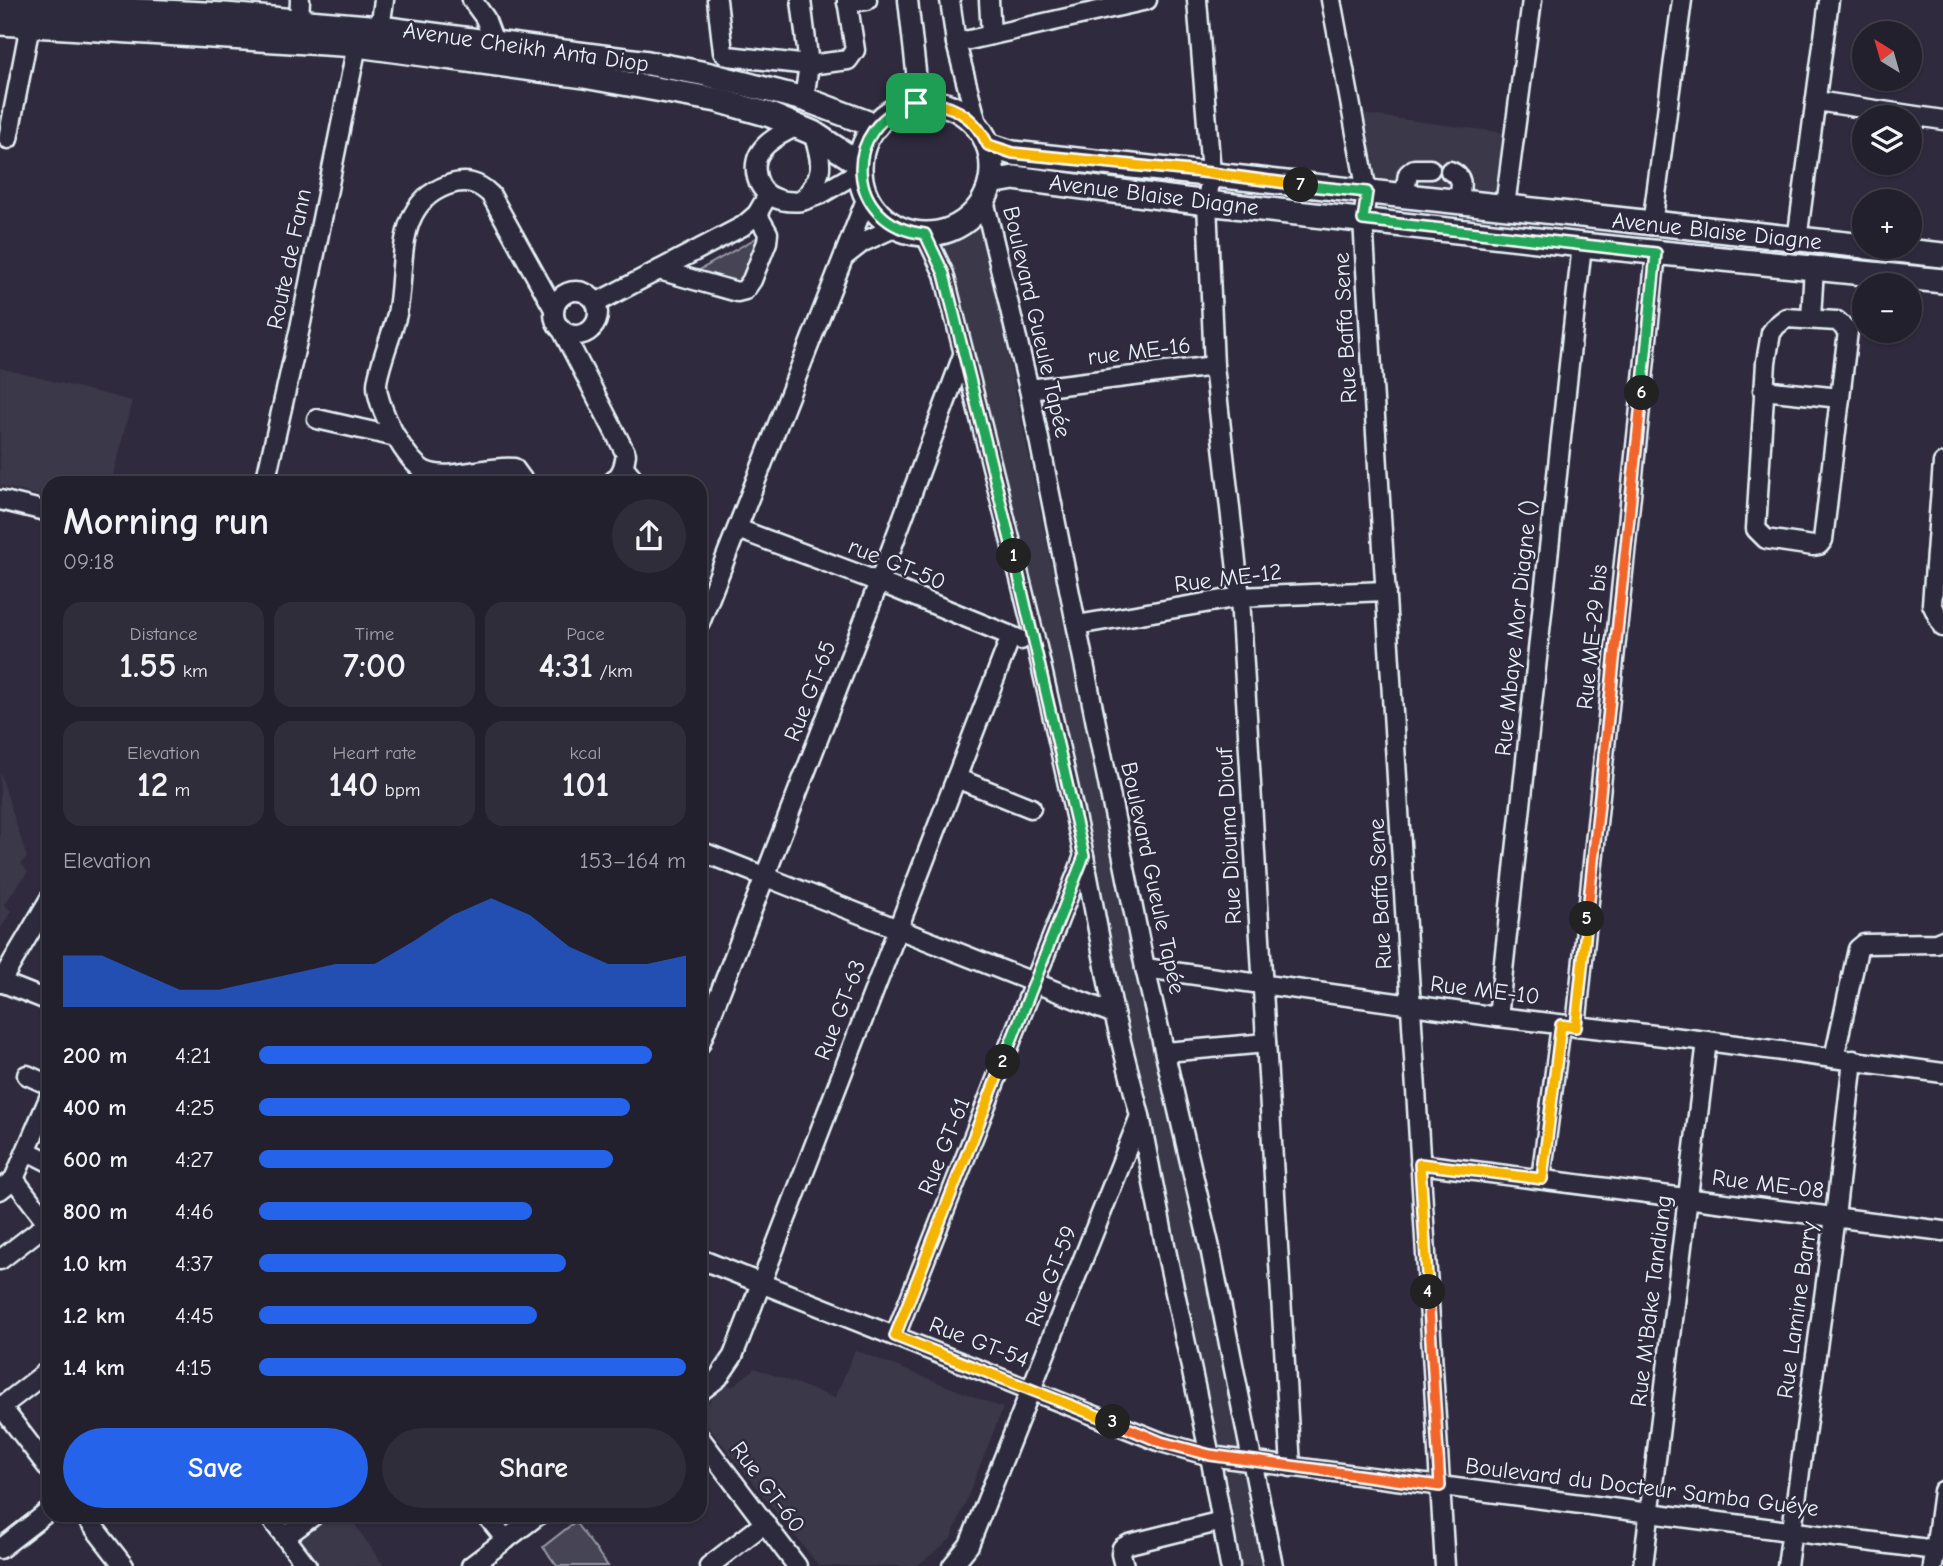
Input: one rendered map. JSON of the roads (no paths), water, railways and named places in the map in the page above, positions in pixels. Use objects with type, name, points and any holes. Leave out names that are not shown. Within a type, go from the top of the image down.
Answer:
[{"type":"main road","name":"Avenue Cheikh Anta Diop","points":[[0,4],[32,10],[357,45],[656,88],[717,100],[770,115],[805,129],[860,168]]},
{"type":"main road","name":"Avenue Cheikh Anta Diop","points":[[0,23],[32,10],[149,6],[299,10],[380,27],[648,63],[706,74],[804,99],[876,126]]},
{"type":"main road","points":[[916,103],[946,105],[964,114],[983,136],[992,163],[987,191],[969,218],[937,233],[925,234],[896,227],[879,214],[867,197],[860,168],[868,137],[876,126],[894,111],[916,103]]},
{"type":"main road","name":"Avenue Blaise Diagne","points":[[983,136],[1013,153],[1852,246]]},
{"type":"main road","points":[[1080,186],[1081,161]]},
{"type":"main road","name":"Avenue Blaise Diagne","points":[[987,191],[1014,178],[1207,203],[1582,245],[1943,281]]},
{"type":"main road","name":"Avenue Blaise Diagne","points":[[1922,252],[1943,254]]},
{"type":"street","points":[[380,27],[384,0]]},
{"type":"street","points":[[472,0],[485,18],[494,43]]},
{"type":"street","points":[[716,0],[723,52],[728,56],[809,65],[848,60],[852,57],[855,50],[847,1],[867,0]]},
{"type":"street","points":[[801,0],[809,65],[804,99]]},
{"type":"street","points":[[908,0],[916,71],[916,103]]},
{"type":"street","points":[[950,0],[956,43],[983,136]]},
{"type":"street","points":[[989,0],[991,35]]},
{"type":"street","points":[[956,43],[1147,0]]},
{"type":"street","name":"Rue Diouma Diouf","points":[[1197,0],[1211,173],[1207,203],[1214,366],[1240,597],[1291,1466]]},
{"type":"street","name":"Rue Baffa Sene","points":[[1331,0],[1367,192],[1363,220],[1445,1566]]},
{"type":"street","points":[[1505,206],[1532,0]]},
{"type":"street","points":[[1653,225],[1682,0]]},
{"type":"street","points":[[1797,240],[1829,0]]},
{"type":"street","points":[[8,139],[32,10]]},
{"type":"street","name":"Route de Fann","points":[[267,476],[300,328],[357,45]]},
{"type":"street","points":[[1816,101],[1943,120]]},
{"type":"street","points":[[802,201],[815,186],[821,172],[821,161],[805,129],[768,143],[758,154],[756,177],[768,195],[789,202],[802,201],[821,194],[860,168]]},
{"type":"street","points":[[1404,196],[1408,174],[1413,169],[1430,169]]},
{"type":"street","points":[[1450,171],[1458,174],[1462,180],[1458,202]]},
{"type":"street","points":[[520,476],[514,468],[499,466],[467,473],[427,472],[415,465],[396,437],[376,383],[397,311],[407,228],[419,202],[433,191],[467,181],[481,186],[491,195],[554,309],[555,320],[626,454],[619,476]]},
{"type":"street","name":"Boulevard Gueule Tapée","points":[[987,191],[1145,968],[1210,1248],[1273,1566]]},
{"type":"street","points":[[596,303],[743,226],[757,214],[768,195]]},
{"type":"street","points":[[707,606],[867,197]]},
{"type":"street","points":[[659,270],[737,292],[745,290],[752,280],[767,242],[768,233],[757,214]]},
{"type":"street","points":[[845,256],[863,242],[896,227]]},
{"type":"street","points":[[925,234],[944,274],[1037,647],[1084,856],[1114,1014],[1140,1116],[1210,1455],[1230,1566]]},
{"type":"street","name":"Rue Mbaye Mor Diagne ()","points":[[1498,1017],[1582,245]]},
{"type":"street","name":"Rue ME-29 bis","points":[[1542,1179],[1568,1026],[1656,253]]},
{"type":"street","points":[[1811,318],[1814,268]]},
{"type":"street","points":[[554,309],[564,294],[573,291],[582,291],[596,303],[596,320],[585,332],[568,333],[561,328]]},
{"type":"street","points":[[1786,318],[1837,321],[1848,331],[1823,540],[1819,545],[1766,539],[1756,529],[1763,390],[1771,333],[1786,318]]},
{"type":"street","name":"Rue GT-65","points":[[707,1026],[879,582],[963,355]]},
{"type":"street","name":"rue ME-16","points":[[1029,389],[1214,366]]},
{"type":"street","points":[[1763,390],[1840,398]]},
{"type":"street","points":[[317,419],[396,437]]},
{"type":"street","points":[[1943,463],[1939,573],[1932,604],[1943,627]]},
{"type":"street","points":[[624,467],[631,476]]},
{"type":"street","points":[[0,500],[42,510]]},
{"type":"street","name":"rue GT-50","points":[[738,528],[1037,647]]},
{"type":"street","name":"Rue ME-12","points":[[1077,625],[1240,597],[1386,591]]},
{"type":"street","name":"Rue GT-63","points":[[707,1386],[727,1368],[1011,636]]},
{"type":"street","points":[[956,778],[1031,808]]},
{"type":"street","points":[[707,854],[1114,1014]]},
{"type":"street","name":"Rue GT-61","points":[[895,1336],[1084,856]]},
{"type":"street","points":[[42,912],[0,982],[42,998]]},
{"type":"street","points":[[1834,1058],[1858,949],[1864,944],[1936,943],[1943,940]]},
{"type":"street","name":"Rue ME-10","points":[[1145,968],[1498,1017],[1707,1041],[1943,1073]]},
{"type":"street","name":"Rue M'Bake Tandiang","points":[[1643,1566],[1707,1041]]},
{"type":"street","points":[[1166,1052],[1266,1043]]},
{"type":"street","name":"Rue Lamine Barry","points":[[1787,1566],[1835,1217],[1853,1060]]},
{"type":"street","points":[[27,1075],[42,1082]]},
{"type":"street","points":[[42,1115],[27,1151],[7,1185],[42,1218]]},
{"type":"street","name":"Rue GT-59","points":[[952,1566],[969,1545],[1140,1116]]},
{"type":"street","points":[[27,1151],[42,1158]]},
{"type":"street","name":"Rue ME-08","points":[[1420,1164],[1943,1231]]},
{"type":"street","points":[[0,1260],[42,1228]]},
{"type":"street","name":"Rue GT-54","points":[[707,1262],[1161,1442],[1210,1455]]},
{"type":"street","points":[[42,1375],[1,1406],[42,1460]]},
{"type":"street","name":"Rue GT-60","points":[[707,1447],[797,1566]]},
{"type":"street","points":[[1210,1455],[1252,1462]]},
{"type":"street","name":"Boulevard du Docteur Samba Guéye","points":[[1252,1462],[1791,1531],[1937,1556]]},
{"type":"street","points":[[1937,1556],[1943,1491]]},
{"type":"street","points":[[0,1549],[42,1516]]},
{"type":"street","points":[[1124,1566],[1122,1548],[1129,1544],[1222,1521]]},
{"type":"street","points":[[90,1522],[124,1566]]},
{"type":"street","points":[[274,1522],[307,1566]]},
{"type":"street","points":[[285,1537],[305,1522]]},
{"type":"street","points":[[491,1522],[506,1540]]},
{"type":"street","points":[[471,1566],[529,1522]]},
{"type":"street","points":[[709,1566],[765,1523]]}]
